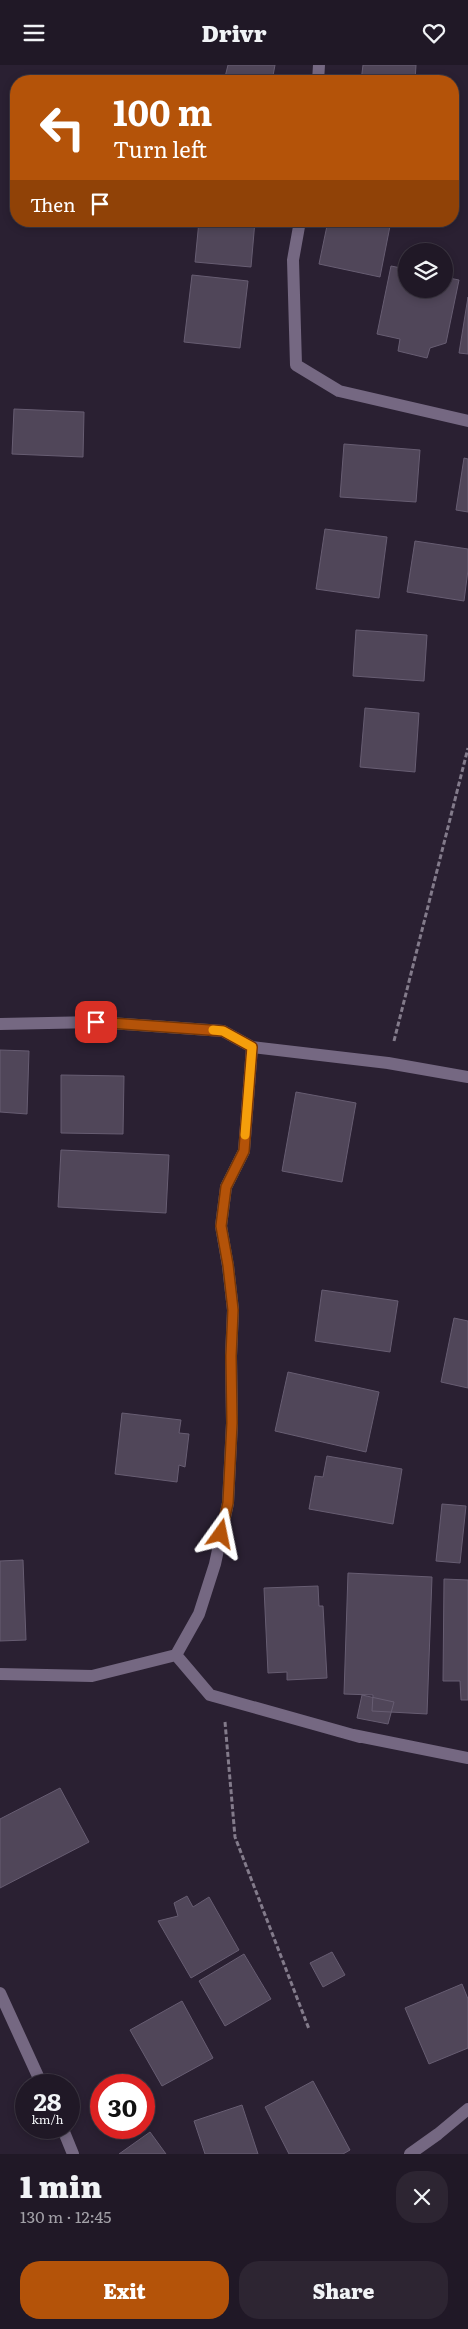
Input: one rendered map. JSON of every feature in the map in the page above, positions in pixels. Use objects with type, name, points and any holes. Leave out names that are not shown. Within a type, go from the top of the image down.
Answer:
[{"type":"street","points":[[299,227],[293,260],[296,365],[339,391],[468,421]]},
{"type":"street","points":[[0,1024],[96,1022],[223,1031],[252,1047],[388,1063],[468,1077]]},
{"type":"street","points":[[0,1674],[92,1676],[176,1655],[199,1614],[215,1564],[228,1503],[232,1423],[231,1356],[233,1310],[221,1226],[226,1187],[244,1151],[252,1047]]},
{"type":"street","points":[[176,1655],[210,1695],[360,1737]]},
{"type":"street","points":[[329,1731],[468,1758]]},
{"type":"street","points":[[0,1993],[4,2011],[36,2074]]},
{"type":"street","points":[[410,2154],[468,2109]]},
{"type":"street","points":[[67,2139],[73,2154]]},
{"type":"path","points":[[388,1063],[468,748]]},
{"type":"path","points":[[223,1699],[235,1837],[309,2029]]},
{"type":"building","points":[[228,65],[275,65],[273,75],[226,75]]},
{"type":"building","points":[[363,65],[416,65],[415,75],[362,75]]},
{"type":"building","points":[[198,227],[254,227],[251,267],[195,262]]},
{"type":"building","points":[[327,227],[390,227],[380,277],[319,264]]},
{"type":"building","points":[[391,266],[398,267],[398,298],[453,298],[453,279],[459,280],[446,343],[430,348],[427,358],[398,351],[400,339],[377,334]]},
{"type":"building","points":[[192,275],[248,281],[240,348],[184,342]]},
{"type":"building","points":[[468,297],[468,354],[459,353]]},
{"type":"building","points":[[14,409],[84,412],[83,457],[12,454]]},
{"type":"building","points":[[344,444],[420,450],[416,502],[340,497]]},
{"type":"building","points":[[464,458],[468,459],[468,512],[456,510]]},
{"type":"building","points":[[325,529],[387,537],[379,598],[316,589]]},
{"type":"building","points":[[415,541],[468,549],[468,570],[464,601],[407,592]]},
{"type":"building","points":[[356,630],[427,635],[424,681],[353,676]]},
{"type":"building","points":[[365,708],[419,713],[415,772],[360,767]]},
{"type":"building","points":[[0,1050],[29,1051],[27,1114],[0,1112]]},
{"type":"building","points":[[61,1075],[124,1076],[123,1134],[61,1133]]},
{"type":"building","points":[[296,1092],[356,1103],[342,1182],[282,1171]]},
{"type":"building","points":[[61,1150],[169,1155],[166,1213],[58,1207]]},
{"type":"building","points":[[322,1290],[398,1301],[390,1352],[315,1341]]},
{"type":"building","points":[[454,1318],[468,1321],[468,1388],[441,1382]]},
{"type":"building","points":[[288,1372],[379,1392],[366,1452],[275,1431]]},
{"type":"building","points":[[122,1413],[181,1420],[179,1433],[189,1434],[185,1467],[179,1465],[177,1482],[115,1474]]},
{"type":"building","points":[[327,1456],[402,1469],[393,1524],[309,1509],[315,1476],[323,1477]]},
{"type":"building","points":[[442,1504],[466,1506],[460,1563],[436,1561]]},
{"type":"building","points":[[23,1560],[26,1640],[0,1641],[0,1561]]},
{"type":"building","points":[[348,1573],[432,1577],[427,1714],[372,1711],[373,1695],[344,1694]]},
{"type":"building","points":[[444,1579],[468,1580],[468,1700],[461,1700],[460,1681],[443,1681]]},
{"type":"building","points":[[318,1586],[319,1606],[323,1606],[327,1678],[287,1680],[287,1672],[268,1673],[264,1588]]},
{"type":"building","points":[[362,1695],[394,1702],[388,1724],[357,1718]]},
{"type":"building","points":[[60,1788],[89,1842],[0,1888],[0,1819]]},
{"type":"building","points":[[187,1896],[193,1907],[209,1897],[239,1950],[191,1978],[158,1921],[178,1916],[174,1903]]},
{"type":"building","points":[[332,1952],[345,1975],[323,1987],[310,1963]]},
{"type":"building","points":[[244,1954],[271,1999],[225,2026],[199,1981]]},
{"type":"building","points":[[462,1984],[468,1999],[468,2048],[429,2064],[405,2008]]},
{"type":"building","points":[[182,2001],[213,2058],[162,2086],[130,2030]]},
{"type":"building","points":[[313,2081],[350,2150],[343,2154],[289,2154],[265,2107]]},
{"type":"building","points":[[242,2105],[258,2154],[205,2154],[194,2121]]},
{"type":"building","points":[[140,2139],[155,2139],[166,2154],[119,2154]]},
{"type":"slow traffic","points":[[213,1030],[223,1031],[252,1047],[245,1135]]},
{"type":"route","points":[[96,1022],[223,1031],[252,1047],[244,1151],[226,1187],[221,1226],[233,1310],[231,1356],[232,1423],[228,1503],[221,1534]]}]
